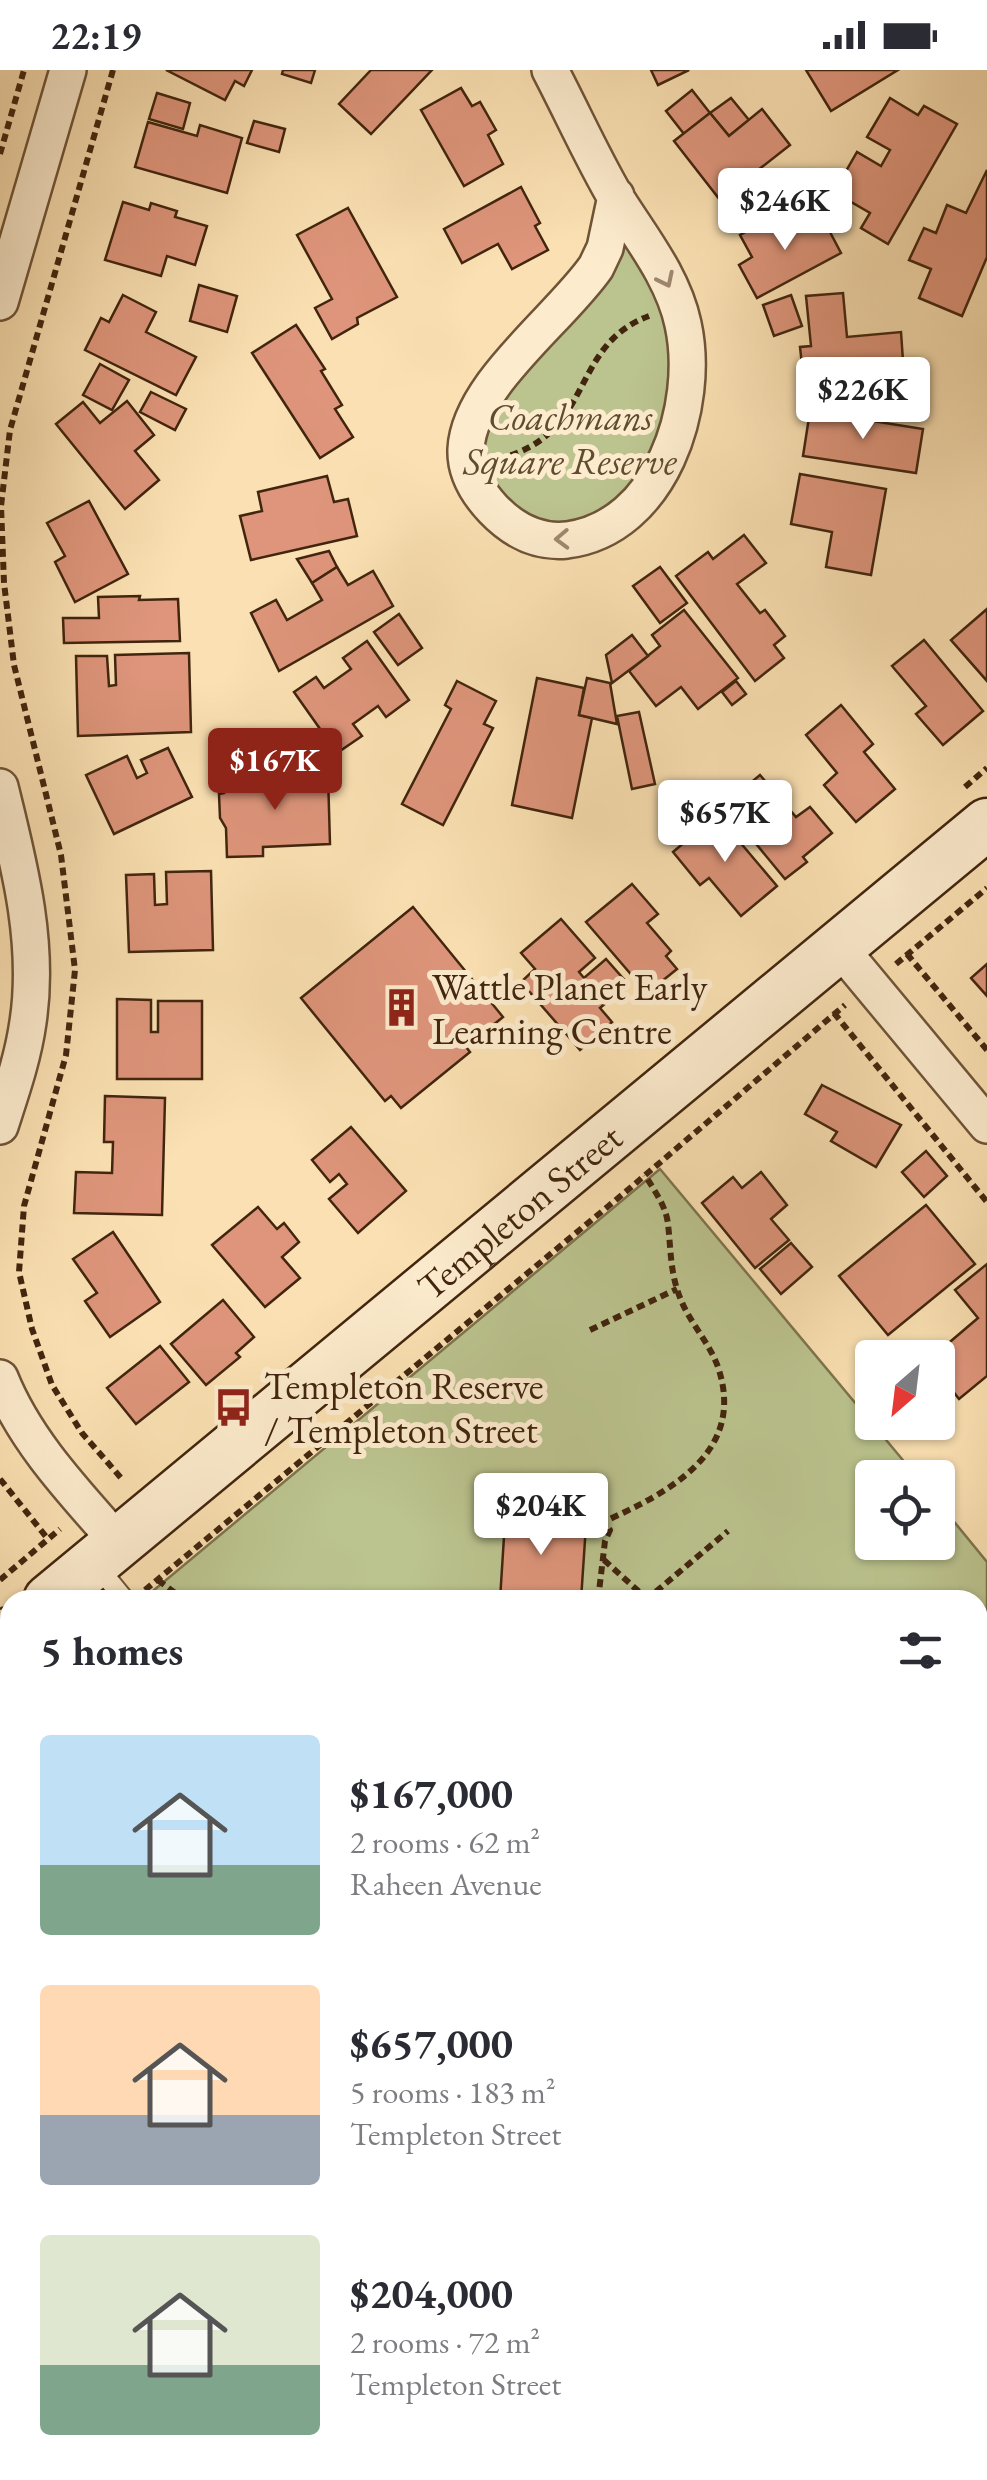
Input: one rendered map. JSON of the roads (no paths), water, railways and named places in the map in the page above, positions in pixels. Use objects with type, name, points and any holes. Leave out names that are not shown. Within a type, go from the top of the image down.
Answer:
[{"type":"street","points":[[0,302],[68,70]]},
{"type":"street","points":[[550,70],[669,286],[685,337],[687,374],[682,418],[656,474],[627,514],[603,530],[560,540],[536,538],[515,529],[485,500],[468,468],[470,427],[481,401],[596,266],[605,248],[616,196]]},
{"type":"street","points":[[0,787],[25,893],[32,969],[25,1042],[0,1126]]},
{"type":"street","name":"Templeton Street","points":[[66,1590],[106,1566],[987,824]]},
{"type":"street","points":[[839,947],[987,1125]]},
{"type":"street","points":[[0,1378],[20,1420],[106,1566]]},
{"type":"place","name":"Wattle Planet Early Learning Centre","points":[[402,1008]]},
{"type":"place","name":"Templeton Reserve / Templeton Street","points":[[234,1407]]},
{"type":"park label","name":"Coachmans Square Reserve","points":[[570,438]]}]
